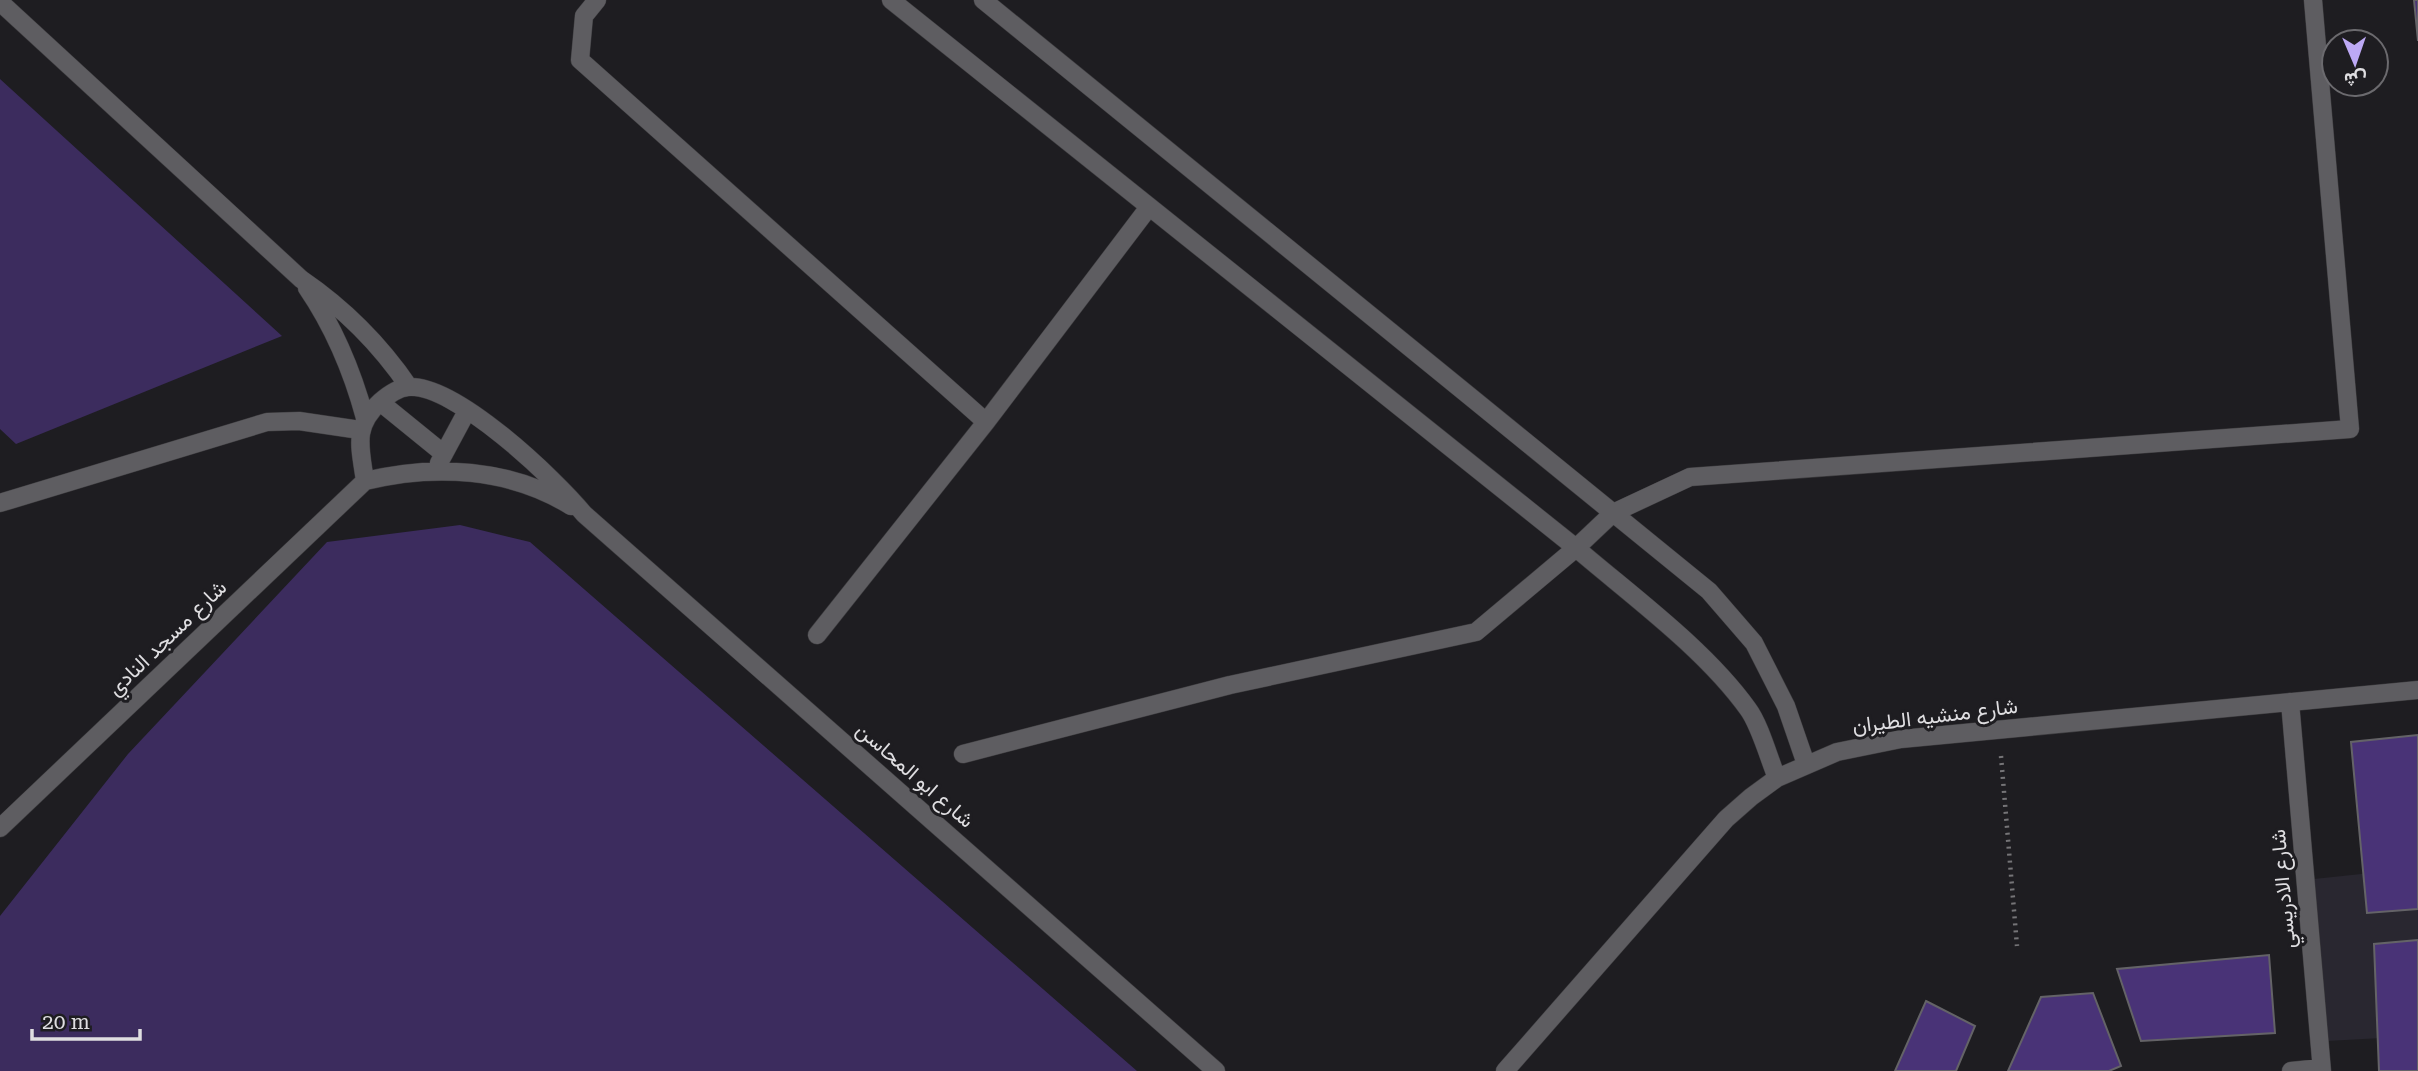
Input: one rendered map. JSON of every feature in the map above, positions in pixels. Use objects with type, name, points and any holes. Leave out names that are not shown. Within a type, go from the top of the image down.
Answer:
[{"type":"street","points":[[597,0],[584,16],[580,60],[986,422]]},
{"type":"street","points":[[891,0],[1576,548],[1681,638],[1711,666],[1750,710],[1777,778]]},
{"type":"street","points":[[983,0],[1709,591],[1754,643],[1786,706],[1806,764]]},
{"type":"street","points":[[963,754],[1230,685],[1476,632],[1576,548],[1613,513],[1690,477],[2350,429],[2314,0]]},
{"type":"street","points":[[0,2],[300,279],[326,296],[374,340],[409,387],[391,392],[363,424]]},
{"type":"street","points":[[817,635],[986,422],[1149,207]]},
{"type":"street","points":[[300,279],[323,311],[355,380],[363,424],[365,481]]},
{"type":"street","name":"شارع ابو المحاسن","points":[[409,387],[427,390],[467,411],[544,471],[584,514],[1216,1071]]},
{"type":"street","points":[[380,402],[444,454]]},
{"type":"street","points":[[435,470],[467,411]]},
{"type":"street","points":[[3,498],[267,422],[363,424]]},
{"type":"street","name":"شارع ابو المحاسن","points":[[365,481],[387,475],[435,470],[480,474],[502,478],[544,493],[584,514]]},
{"type":"street","name":"شارع مسجد النادي","points":[[0,828],[365,481]]},
{"type":"street","name":"شارع منشيه الطيران","points":[[1505,1071],[1726,818],[1777,778],[1806,764],[1869,744],[2418,690]]},
{"type":"street","name":"شارع الادريسي","points":[[2290,702],[2322,1070]]},
{"type":"street","points":[[2291,1071],[2322,1070]]},
{"type":"path","points":[[1999,731],[2017,946]]},
{"type":"shaded area","points":[[0,79],[282,336],[16,444],[0,429]]},
{"type":"shaded area","points":[[460,525],[530,542],[1137,1071],[0,1071],[0,916],[128,754],[327,542]]},
{"type":"shaded area","points":[[2418,868],[2418,1036],[2327,1041],[2314,879]]},
{"type":"building","points":[[2414,0],[2418,0],[2418,41]]},
{"type":"building","points":[[2418,735],[2418,909],[2367,913],[2351,742]]},
{"type":"building","points":[[2418,940],[2418,1071],[2379,1071],[2374,944]]},
{"type":"building","points":[[2269,955],[2275,1033],[2141,1041],[2117,969]]},
{"type":"building","points":[[2093,993],[2121,1066],[2109,1071],[2008,1071],[2041,997]]},
{"type":"building","points":[[1926,1001],[1975,1026],[1956,1071],[1895,1071]]}]
